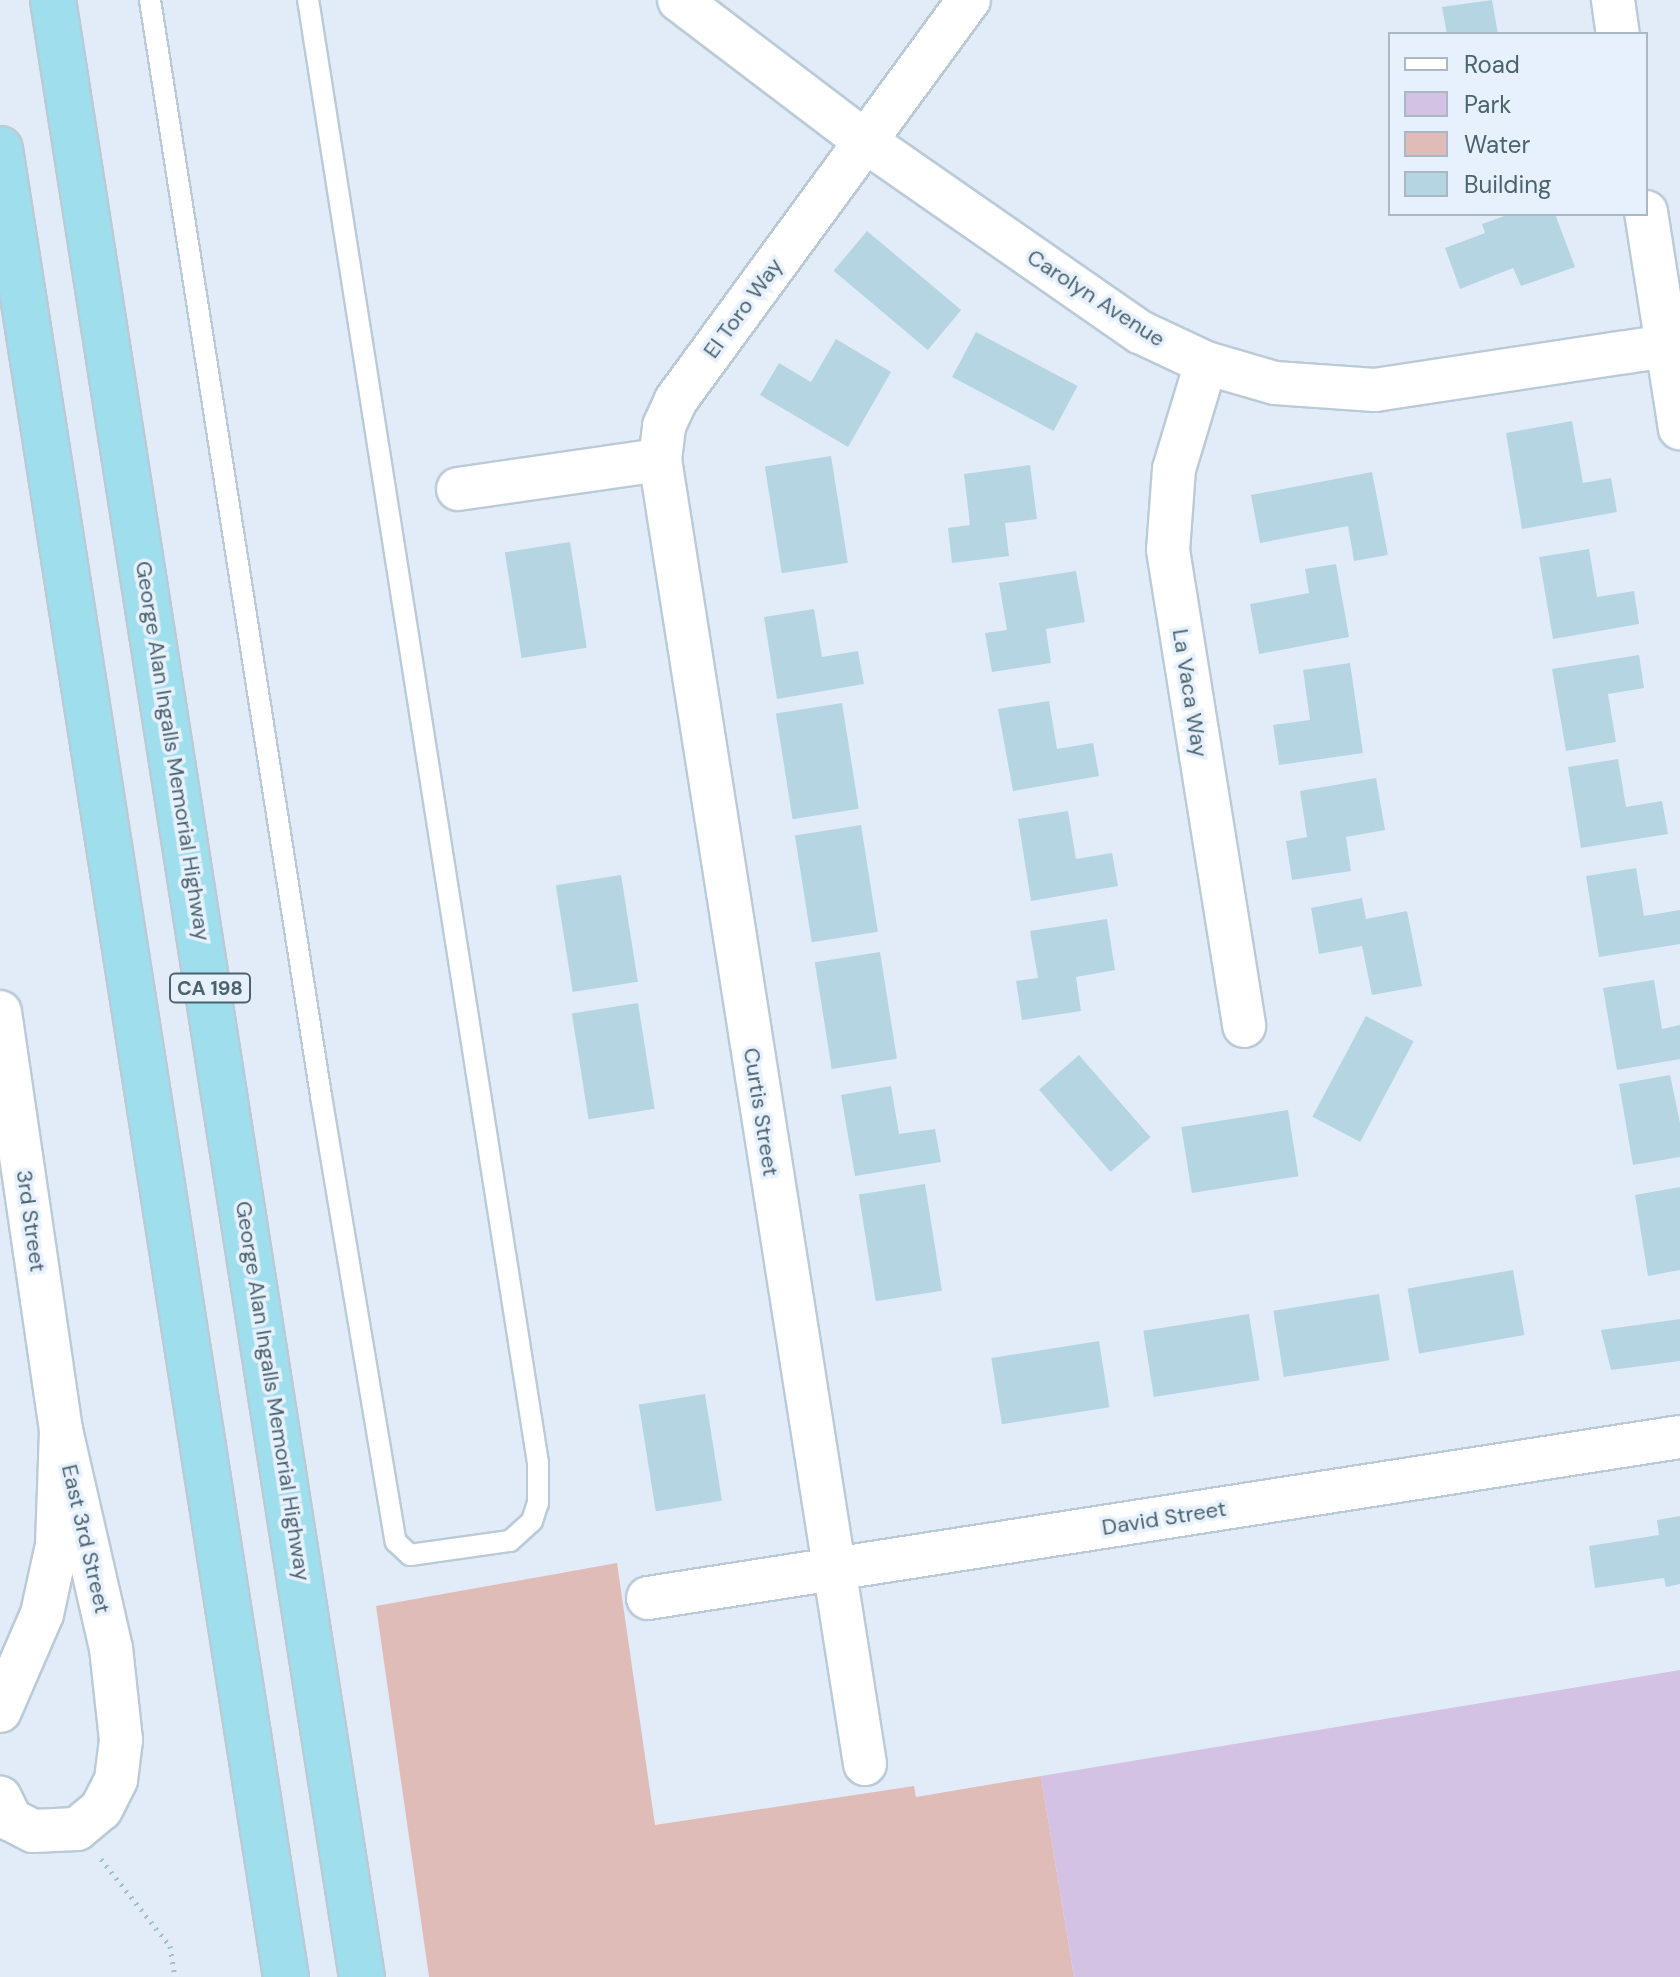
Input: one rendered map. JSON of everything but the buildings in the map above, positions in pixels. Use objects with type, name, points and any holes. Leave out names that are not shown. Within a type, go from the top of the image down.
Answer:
[{"type":"highway","name":"George Alan Ingalls Memorial Highway","points":[[53,0],[362,1977]]},
{"type":"highway","name":"CA 198","points":[[0,149],[286,1977]]},
{"type":"street","name":"Carolyn Avenue","points":[[679,0],[865,141],[1140,332],[1206,363],[1275,383],[1375,390],[1673,345]]},
{"type":"street","name":"El Toro Way","points":[[660,460],[664,426],[676,400],[969,0]]},
{"type":"street","points":[[1613,0],[1618,32]]},
{"type":"street","points":[[1647,216],[1673,345],[1680,428]]},
{"type":"street","name":"La Vaca Way","points":[[1206,363],[1174,469],[1168,550],[1244,1026]]},
{"type":"street","points":[[458,489],[660,460]]},
{"type":"street","name":"Curtis Street","points":[[660,460],[865,1764]]},
{"type":"street","name":"3rd Street","points":[[0,1012],[61,1430]]},
{"type":"street","name":"East 3rd Street","points":[[0,1711],[42,1614],[57,1545],[61,1430]]},
{"type":"street","name":"East 3rd Street","points":[[61,1430],[111,1648],[121,1740],[116,1780],[101,1809],[77,1829]]},
{"type":"street","name":"David Street","points":[[648,1598],[1680,1437]]},
{"type":"street","points":[[0,1797],[11,1820],[33,1831],[77,1829]]},
{"type":"lane","points":[[150,0],[334,1173],[396,1542],[410,1555],[510,1541],[532,1521],[538,1503],[538,1463],[308,0]]},
{"type":"path","points":[[77,1829],[170,1946],[175,1977]]},
{"type":"green space","points":[[1680,1670],[1680,1977],[1074,1977],[1041,1776]]},
{"type":"water","points":[[617,1563],[655,1825],[914,1786],[916,1797],[1041,1776],[1074,1977],[429,1977],[376,1606]]}]
